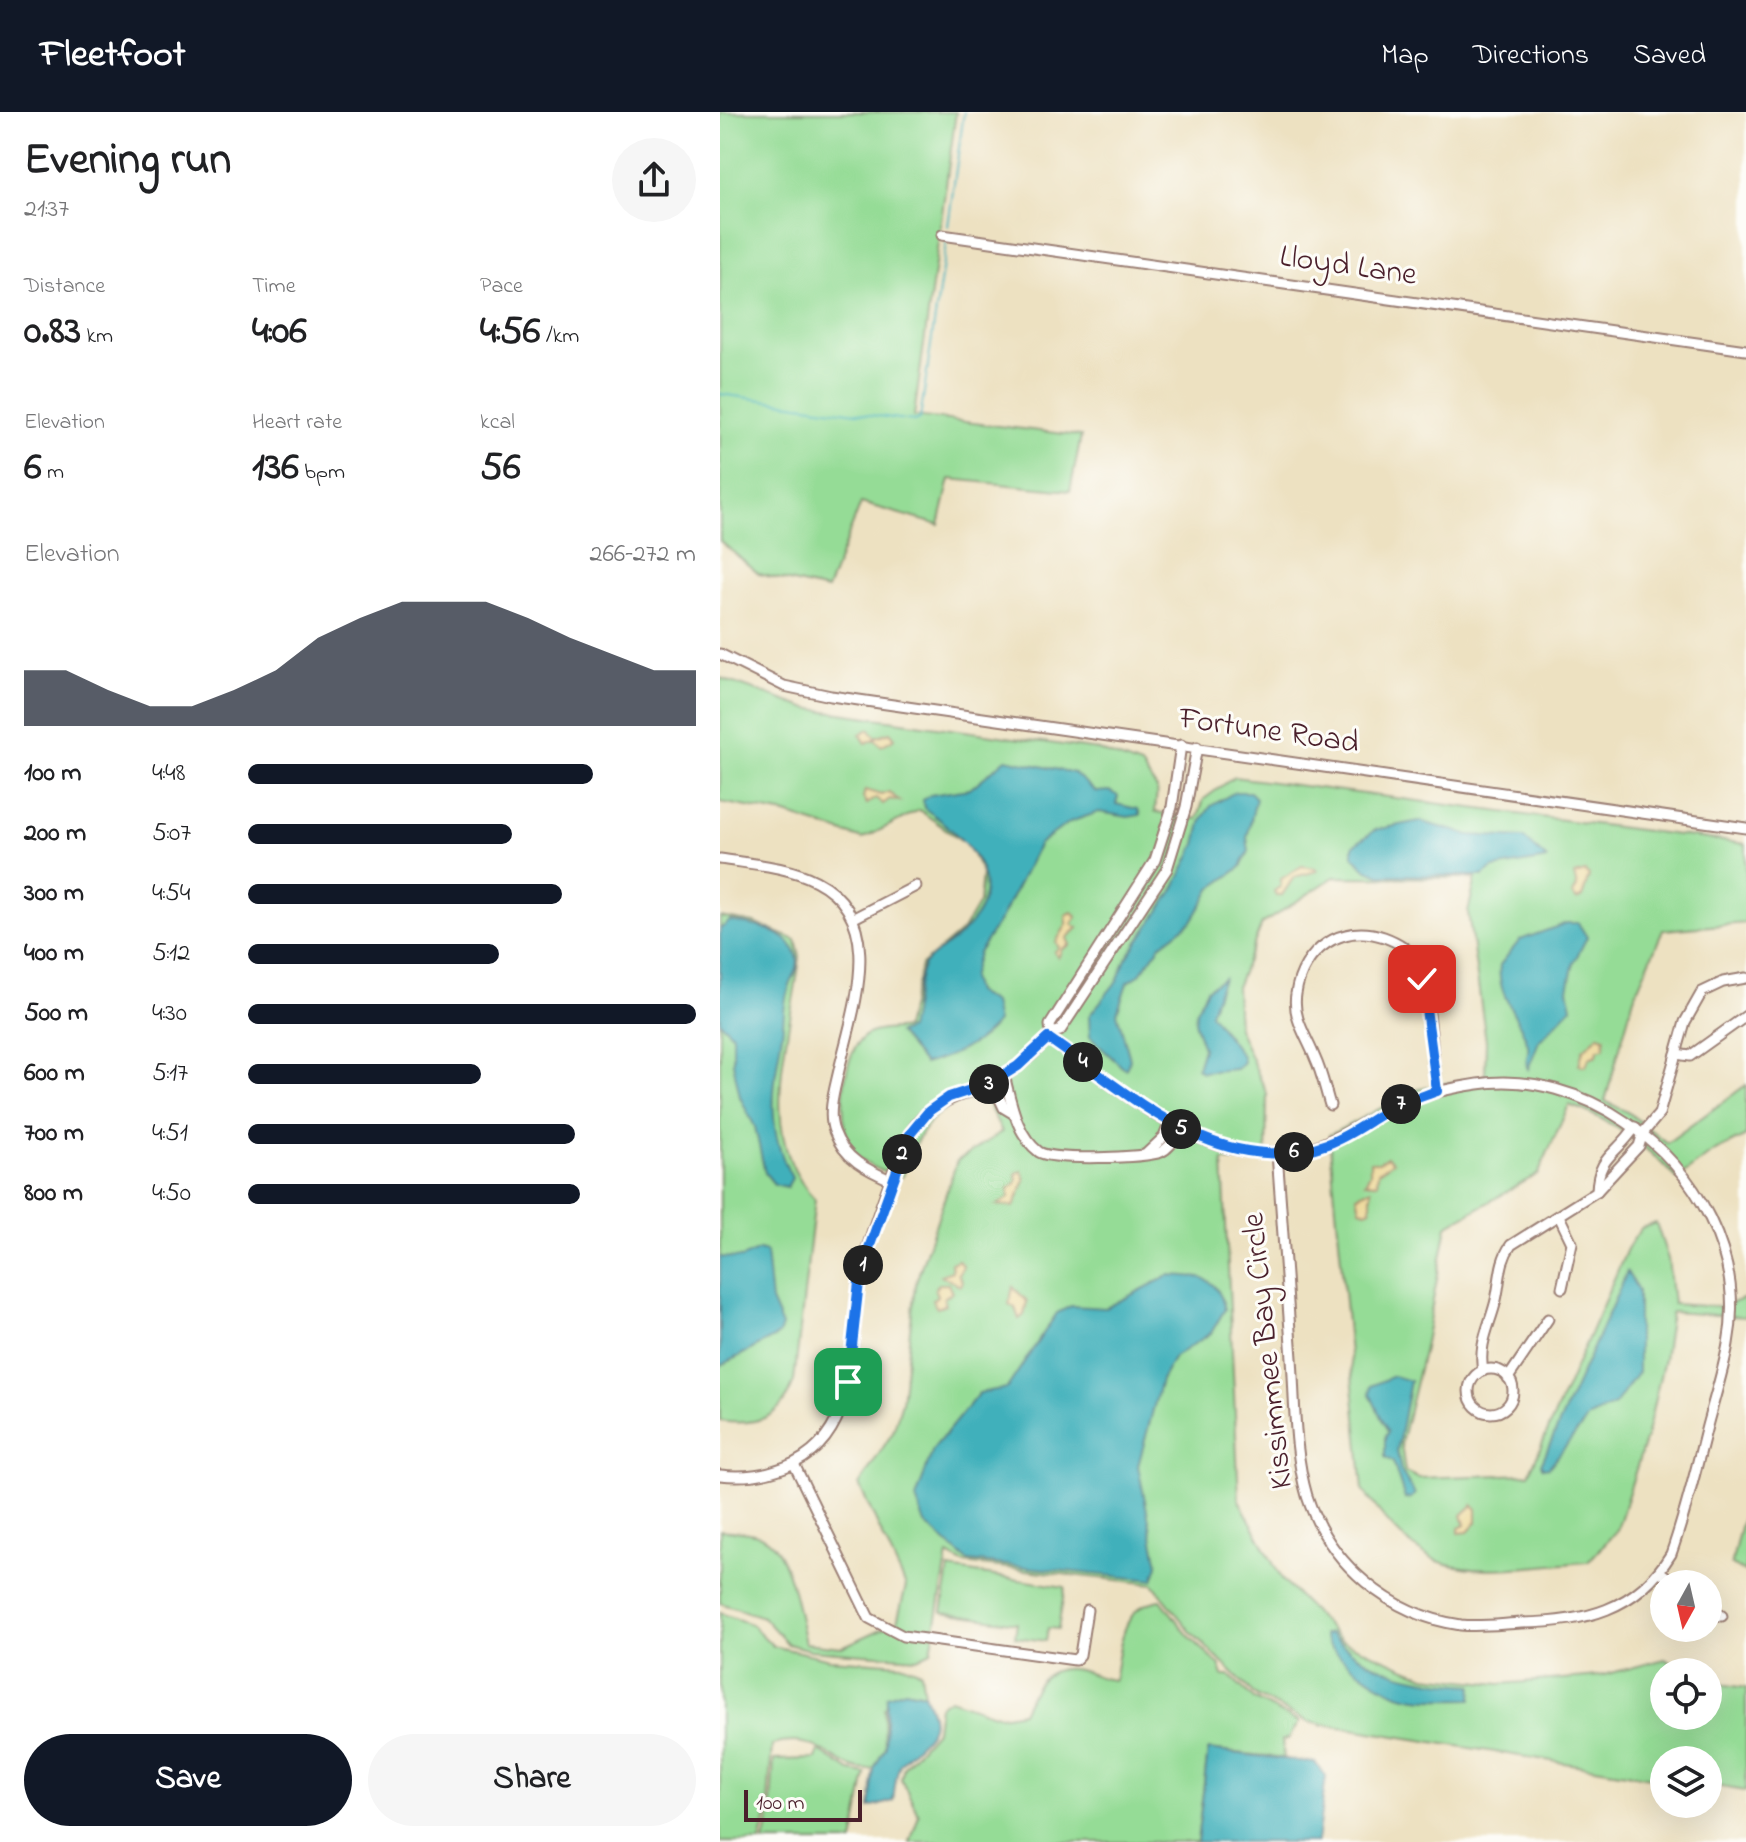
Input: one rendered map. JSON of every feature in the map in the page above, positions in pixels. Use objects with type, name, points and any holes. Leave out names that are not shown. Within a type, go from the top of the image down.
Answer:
[{"type":"street","name":"Lloyd Lane","points":[[942,235],[1746,350]]},
{"type":"street","name":"Fortune Road","points":[[720,654],[784,686],[831,696],[1746,828]]},
{"type":"street","points":[[1049,1035],[1050,1025],[1155,860],[1173,802],[1181,745]]},
{"type":"street","points":[[720,1475],[765,1474],[794,1464],[820,1446],[839,1419],[848,1382],[860,1273],[910,1134],[929,1111],[949,1097],[1004,1075],[1018,1066],[1049,1035],[1060,1031],[1167,869],[1187,805],[1197,747]]},
{"type":"street","points":[[1173,802],[1187,805]]},
{"type":"street","points":[[720,859],[814,880],[840,897],[854,918],[860,945],[858,983],[831,1112],[834,1130],[846,1152],[860,1167],[893,1181]]},
{"type":"street","points":[[854,918],[916,886]]},
{"type":"street","points":[[1114,926],[1126,934]]},
{"type":"street","points":[[1330,1105],[1316,1059],[1296,1017],[1295,995],[1301,974],[1314,953],[1346,932],[1368,931],[1395,940],[1413,956],[1422,979],[1437,1091]]},
{"type":"street","points":[[1597,1191],[1602,1162],[1659,1114],[1685,1022],[1702,992],[1723,982],[1746,978]]},
{"type":"street","points":[[1676,1054],[1690,1056],[1746,1016]]},
{"type":"street","name":"Kissimmee Bay Circle","points":[[1049,1035],[1170,1122],[1208,1142],[1243,1151],[1301,1152],[1329,1144],[1392,1109],[1437,1091],[1482,1083],[1541,1086],[1605,1107],[1639,1130],[1684,1175],[1705,1204],[1721,1245],[1731,1294],[1729,1342],[1681,1525],[1661,1570]]},
{"type":"street","points":[[1004,1075],[1015,1107],[1014,1114]]},
{"type":"street","points":[[992,1082],[1004,1108],[1014,1114],[1026,1139],[1042,1154],[1072,1158],[1131,1158],[1168,1148],[1182,1129]]},
{"type":"street","points":[[1147,1153],[1164,1137],[1170,1122]]},
{"type":"street","points":[[1483,1371],[1480,1356],[1496,1302],[1502,1258],[1511,1245],[1597,1191],[1639,1146],[1639,1130]]},
{"type":"street","name":"Kissimmee Bay Circle","points":[[1277,1153],[1299,1460],[1307,1496],[1318,1521],[1345,1563],[1380,1596],[1418,1614],[1462,1625],[1574,1621],[1602,1614],[1633,1597],[1650,1581]]},
{"type":"street","points":[[1559,1216],[1572,1243],[1562,1288]]},
{"type":"street","points":[[1508,1378],[1548,1319]]},
{"type":"street","points":[[1497,1370],[1508,1378],[1513,1392],[1508,1406],[1487,1413],[1474,1406],[1469,1393],[1472,1380],[1483,1371],[1497,1370]]},
{"type":"street","points":[[794,1464],[842,1569],[869,1618],[883,1629],[903,1636],[1075,1660],[1080,1655],[1087,1610]]},
{"type":"green space","points":[[720,112],[956,112],[914,416],[1081,436],[1070,491],[950,479],[939,525],[861,503],[827,590],[759,574],[720,541]]},
{"type":"green space","points":[[720,678],[805,708],[1098,750],[1141,766],[1157,789],[1155,812],[1197,819],[1204,799],[1234,777],[1746,844],[1746,923],[1663,930],[1634,997],[1605,1101],[1629,1113],[1667,1143],[1746,1085],[1746,1136],[1713,1152],[1677,1179],[1628,1135],[1600,1118],[1569,1105],[1538,1174],[1447,1226],[1424,1348],[1401,1444],[1405,1472],[1418,1478],[1529,1474],[1627,1249],[1641,1228],[1656,1223],[1668,1259],[1673,1304],[1721,1307],[1746,1298],[1746,1317],[1671,1312],[1647,1434],[1617,1530],[1588,1562],[1488,1569],[1433,1559],[1403,1538],[1363,1490],[1329,1135],[1416,1090],[1485,1075],[1486,1041],[1468,912],[1476,878],[1334,877],[1262,924],[1236,987],[1238,1028],[1267,1094],[1266,1161],[1223,1161],[1239,1500],[1282,1580],[1342,1641],[1425,1676],[1500,1684],[1600,1676],[1650,1663],[1650,1730],[1722,1730],[1722,1684],[1746,1688],[1746,1791],[1722,1787],[1722,1746],[1650,1746],[1650,1777],[1308,1722],[1256,1696],[1191,1632],[1153,1584],[963,1563],[948,1555],[931,1651],[917,1658],[810,1650],[788,1644],[763,1617],[720,1603],[720,1530],[746,1532],[769,1541],[783,1561],[793,1589],[805,1643],[842,1647],[897,1622],[906,1586],[859,1485],[893,1432],[902,1402],[915,1285],[957,1161],[1002,1132],[985,1098],[952,1105],[940,1112],[922,1133],[902,1177],[882,1171],[857,1156],[848,1140],[845,1125],[843,1107],[847,1071],[859,1042],[868,1034],[881,1030],[905,1028],[921,965],[963,930],[979,903],[982,873],[968,845],[919,810],[863,839],[786,814],[720,802]]},
{"type":"green space","points":[[720,917],[754,923],[796,940],[800,957],[784,1051],[781,1115],[785,1145],[796,1174],[815,1199],[794,1381],[783,1403],[775,1411],[767,1417],[746,1422],[720,1421]]},
{"type":"green space","points":[[1746,1502],[1746,1572],[1731,1565]]},
{"type":"green space","points":[[949,1569],[1065,1587],[1058,1629],[1048,1628],[1046,1641],[1015,1637],[1017,1623],[942,1612]]},
{"type":"green space","points":[[1161,1600],[1188,1635],[1219,1665],[1223,1676],[1230,1676],[1255,1700],[1299,1722],[1288,1739],[1282,1740],[1284,1758],[1208,1750],[1197,1842],[910,1842],[919,1815],[901,1779],[904,1766],[936,1730],[939,1706],[950,1699],[1000,1716],[1022,1712],[1040,1682],[1061,1669],[1114,1680],[1121,1642],[1130,1619],[1137,1610]]},
{"type":"green space","points":[[720,1613],[751,1624],[773,1646],[830,1659],[901,1664],[921,1672],[924,1694],[905,1690],[884,1709],[885,1748],[874,1769],[849,1766],[805,1743],[772,1745],[767,1817],[760,1842],[720,1842]]},
{"type":"green space","points":[[819,1751],[850,1771],[866,1774],[853,1842],[764,1842],[770,1818],[774,1760],[816,1759]]},
{"type":"sand","points":[[869,729],[876,737],[890,732],[895,738],[881,746],[875,739],[866,743],[860,734]]},
{"type":"sand","points":[[865,790],[881,795],[889,792],[899,801],[890,799],[883,804],[876,798],[867,804],[863,798]]},
{"type":"sand","points":[[1302,866],[1317,871],[1294,877],[1282,895],[1276,895],[1274,891],[1281,886],[1281,879]]},
{"type":"sand","points":[[1585,872],[1589,876],[1582,897],[1577,900],[1572,895],[1577,887],[1574,875]]},
{"type":"sand","points":[[1072,912],[1077,917],[1072,924],[1078,928],[1067,938],[1070,945],[1062,949],[1058,958],[1054,952],[1059,948],[1056,942],[1067,924],[1066,915]]},
{"type":"sand","points":[[1599,1035],[1605,1037],[1604,1048],[1598,1049],[1597,1055],[1589,1058],[1586,1066],[1579,1065],[1583,1050]]},
{"type":"sand","points":[[1387,1157],[1393,1162],[1378,1172],[1377,1183],[1365,1183],[1370,1173],[1370,1162],[1379,1162]]},
{"type":"sand","points":[[1022,1171],[1025,1180],[1014,1207],[997,1205],[1009,1198],[1009,1188],[1017,1182],[1016,1174]]},
{"type":"sand","points":[[1371,1189],[1371,1209],[1360,1209],[1357,1195]]},
{"type":"sand","points":[[958,1260],[963,1266],[958,1274],[962,1281],[960,1286],[941,1275],[952,1271],[951,1263]]},
{"type":"sand","points":[[938,1284],[948,1284],[952,1292],[944,1298],[945,1305],[937,1308],[932,1300],[937,1296],[935,1290]]},
{"type":"sand","points":[[1013,1287],[1027,1301],[1024,1315],[1019,1319],[1015,1308],[1009,1304]]},
{"type":"sand","points":[[1473,1505],[1477,1509],[1477,1522],[1468,1532],[1459,1533],[1459,1528],[1465,1525],[1462,1515]]},
{"type":"water","points":[[1006,759],[1074,773],[1096,792],[1109,791],[1118,796],[1116,804],[1138,809],[1140,815],[1128,817],[1099,812],[1070,822],[1039,844],[1001,918],[978,953],[971,978],[975,992],[993,1003],[997,1022],[964,1049],[924,1064],[898,1033],[909,1029],[917,984],[925,963],[963,932],[977,914],[984,896],[984,879],[968,847],[924,808],[923,800],[930,795],[970,789]]},
{"type":"water","points":[[1235,792],[1250,792],[1256,798],[1247,838],[1249,851],[1241,867],[1212,888],[1192,921],[1162,944],[1139,975],[1127,983],[1117,1013],[1130,1059],[1126,1069],[1090,1037],[1089,1016],[1117,981],[1126,959],[1173,891],[1196,844],[1202,819],[1211,806]]},
{"type":"water","points":[[1419,821],[1469,835],[1524,838],[1547,859],[1494,868],[1483,876],[1380,875],[1367,870],[1353,856],[1353,846],[1375,830]]},
{"type":"water","points":[[730,921],[776,933],[790,944],[797,956],[797,966],[785,1001],[774,1090],[778,1142],[792,1178],[787,1187],[774,1184],[765,1173],[755,1127],[740,1097],[733,1063],[733,1035],[720,1022],[720,929]]},
{"type":"water","points":[[1567,923],[1578,923],[1587,937],[1574,962],[1568,989],[1572,1007],[1539,1041],[1528,1069],[1528,1045],[1505,997],[1500,965],[1520,940]]},
{"type":"water","points":[[1223,978],[1210,1013],[1242,1056],[1243,1062],[1236,1069],[1202,1072],[1197,1068],[1203,1048],[1195,1025],[1196,1011],[1207,989]]},
{"type":"water","points":[[759,1250],[766,1252],[771,1301],[782,1326],[779,1335],[720,1366],[720,1257],[742,1258]]},
{"type":"water","points":[[1627,1272],[1638,1290],[1638,1372],[1615,1405],[1589,1417],[1549,1467],[1543,1468],[1541,1464]]},
{"type":"water","points":[[1170,1275],[1206,1280],[1217,1290],[1225,1309],[1211,1333],[1174,1357],[1161,1380],[1138,1466],[1158,1565],[1153,1580],[968,1561],[925,1524],[916,1499],[933,1449],[979,1393],[1007,1388],[1057,1313],[1071,1306],[1106,1308]]},
{"type":"water","points":[[1393,1376],[1410,1381],[1397,1451],[1401,1471],[1415,1494],[1405,1499],[1393,1462],[1385,1457],[1388,1432],[1370,1394],[1371,1386]]},
{"type":"water","points":[[1330,1633],[1361,1658],[1396,1673],[1473,1685],[1472,1699],[1419,1698],[1394,1692],[1357,1670],[1335,1651],[1324,1635]]},
{"type":"water","points":[[905,1690],[924,1694],[930,1708],[932,1726],[899,1766],[893,1801],[870,1808],[874,1769],[885,1748],[887,1696]]},
{"type":"water","points":[[1208,1750],[1315,1763],[1326,1776],[1317,1842],[1197,1842]]},
{"type":"waterway","points":[[948,226],[964,112]]},
{"type":"waterway","points":[[720,394],[914,421],[920,419],[946,243]]},
{"type":"route","points":[[848,1382],[860,1273],[910,1134],[929,1111],[949,1097],[989,1084],[1018,1066],[1048,1038],[1178,1127],[1208,1142],[1243,1151],[1301,1152],[1329,1144],[1381,1114],[1437,1091],[1422,979]]}]
